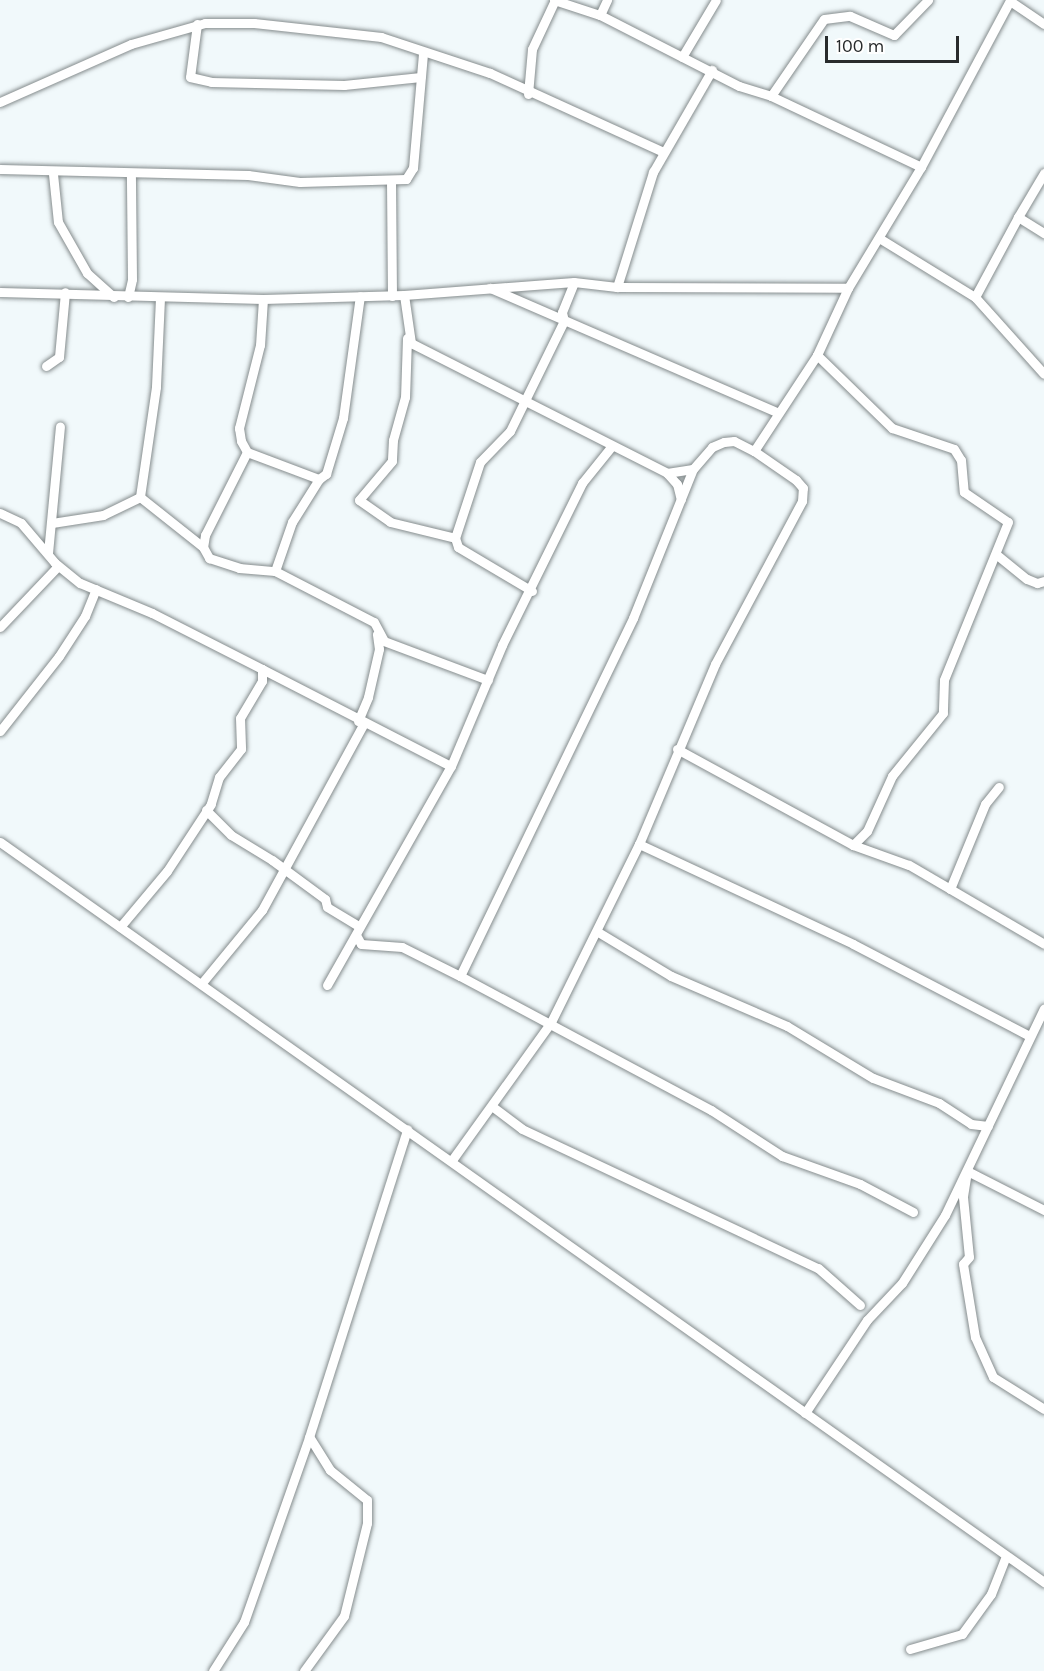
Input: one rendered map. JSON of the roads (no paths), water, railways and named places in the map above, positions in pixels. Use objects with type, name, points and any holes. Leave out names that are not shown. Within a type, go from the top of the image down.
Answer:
[{"type":"street","points":[[528,94],[532,49],[554,0],[600,15],[712,70],[739,86],[771,96],[921,167]]},
{"type":"street","points":[[600,15],[607,0]]},
{"type":"street","points":[[682,57],[716,0]]},
{"type":"street","points":[[771,96],[824,19],[849,16],[894,35],[928,0]]},
{"type":"street","points":[[754,451],[777,412],[817,355],[848,288],[921,167],[1010,1],[1044,24]]},
{"type":"street","points":[[0,102],[89,58],[198,24],[254,23],[381,37],[423,53],[490,73],[528,94],[663,152]]},
{"type":"street","points":[[198,24],[190,77],[344,85],[421,77]]},
{"type":"street","points":[[0,169],[53,174],[131,176],[391,181],[406,179],[413,168],[423,53]]},
{"type":"street","points":[[617,287],[636,216],[663,152],[712,70]]},
{"type":"street","points":[[975,297],[1044,173]]},
{"type":"street","points":[[53,174],[58,222],[87,273],[114,297]]},
{"type":"street","points":[[128,297],[132,279],[131,176]]},
{"type":"street","points":[[391,181],[392,296]]},
{"type":"street","points":[[1018,217],[1044,233]]},
{"type":"street","points":[[879,238],[975,297],[1044,374]]},
{"type":"street","points":[[532,591],[458,547],[455,538],[480,462],[510,431],[564,321],[562,312],[574,282]]},
{"type":"street","points":[[0,292],[65,292],[114,297],[263,299],[404,296],[488,287],[574,282],[617,287],[848,288]]},
{"type":"street","points":[[488,287],[777,412]]},
{"type":"street","points":[[46,366],[58,357],[65,292]]},
{"type":"street","points":[[275,571],[292,522],[332,458],[343,418],[360,296]]},
{"type":"street","points":[[404,296],[407,336],[405,397],[392,461],[359,500],[390,522],[455,538]]},
{"type":"street","points":[[140,497],[156,387],[160,297]]},
{"type":"street","points":[[203,547],[247,452],[239,428],[260,345],[263,299]]},
{"type":"street","points":[[407,336],[420,349],[524,399],[611,447],[667,473],[677,484],[681,500]]},
{"type":"street","points":[[817,355],[892,429],[936,441],[959,455],[964,492],[1008,519],[998,555],[973,600],[944,680],[943,713],[892,776],[867,831],[854,845]]},
{"type":"street","points":[[48,553],[60,427]]},
{"type":"street","points":[[452,1160],[493,1107],[551,1022],[598,932],[639,844],[677,748],[715,664],[802,501],[803,488],[796,480],[754,451],[734,441],[724,442],[712,447],[693,470],[633,618],[460,976]]},
{"type":"street","points":[[327,985],[451,766],[488,680],[582,483],[611,447]]},
{"type":"street","points":[[247,452],[319,479]]},
{"type":"street","points":[[667,473],[693,470]]},
{"type":"street","points":[[52,522],[103,515],[140,497]]},
{"type":"street","points":[[140,497],[203,547],[209,558],[239,568],[275,571],[374,622],[377,633],[379,649],[360,723],[285,870],[245,933],[201,984]]},
{"type":"street","points":[[0,513],[21,523],[58,566],[96,590],[262,669],[360,723],[451,766]]},
{"type":"street","points":[[998,555],[1036,584],[1044,580]]},
{"type":"street","points":[[0,627],[58,566]]},
{"type":"street","points":[[0,731],[59,656],[85,616],[96,590]]},
{"type":"street","points":[[377,633],[414,654],[488,680]]},
{"type":"street","points":[[120,927],[167,871],[206,810],[219,777],[241,749],[240,718],[262,681],[262,669]]},
{"type":"street","points":[[677,748],[854,845],[909,865],[1044,944]]},
{"type":"street","points":[[950,890],[986,804],[999,787]]},
{"type":"street","points":[[206,810],[231,835],[325,899],[327,907],[358,930],[361,944],[402,947],[551,1022],[711,1110],[782,1156],[860,1184],[913,1212]]},
{"type":"street","points":[[0,842],[407,1128],[1044,1582]]},
{"type":"street","points":[[639,844],[853,944],[1030,1036]]},
{"type":"street","points":[[598,932],[671,976],[787,1026],[873,1078],[939,1103],[971,1124],[988,1126]]},
{"type":"street","points":[[805,1413],[867,1320],[902,1283],[967,1171],[1044,1008]]},
{"type":"street","points":[[493,1107],[522,1129],[818,1268],[860,1305]]},
{"type":"street","points":[[213,1671],[244,1622],[309,1437],[407,1128]]},
{"type":"street","points":[[967,1171],[1044,1210]]},
{"type":"street","points":[[967,1171],[963,1197],[969,1257],[963,1264],[975,1337],[993,1377],[1044,1409]]},
{"type":"street","points":[[304,1671],[344,1616],[367,1523],[366,1500],[330,1470],[309,1437]]},
{"type":"street","points":[[910,1649],[962,1634],[991,1594],[1006,1556]]}]
